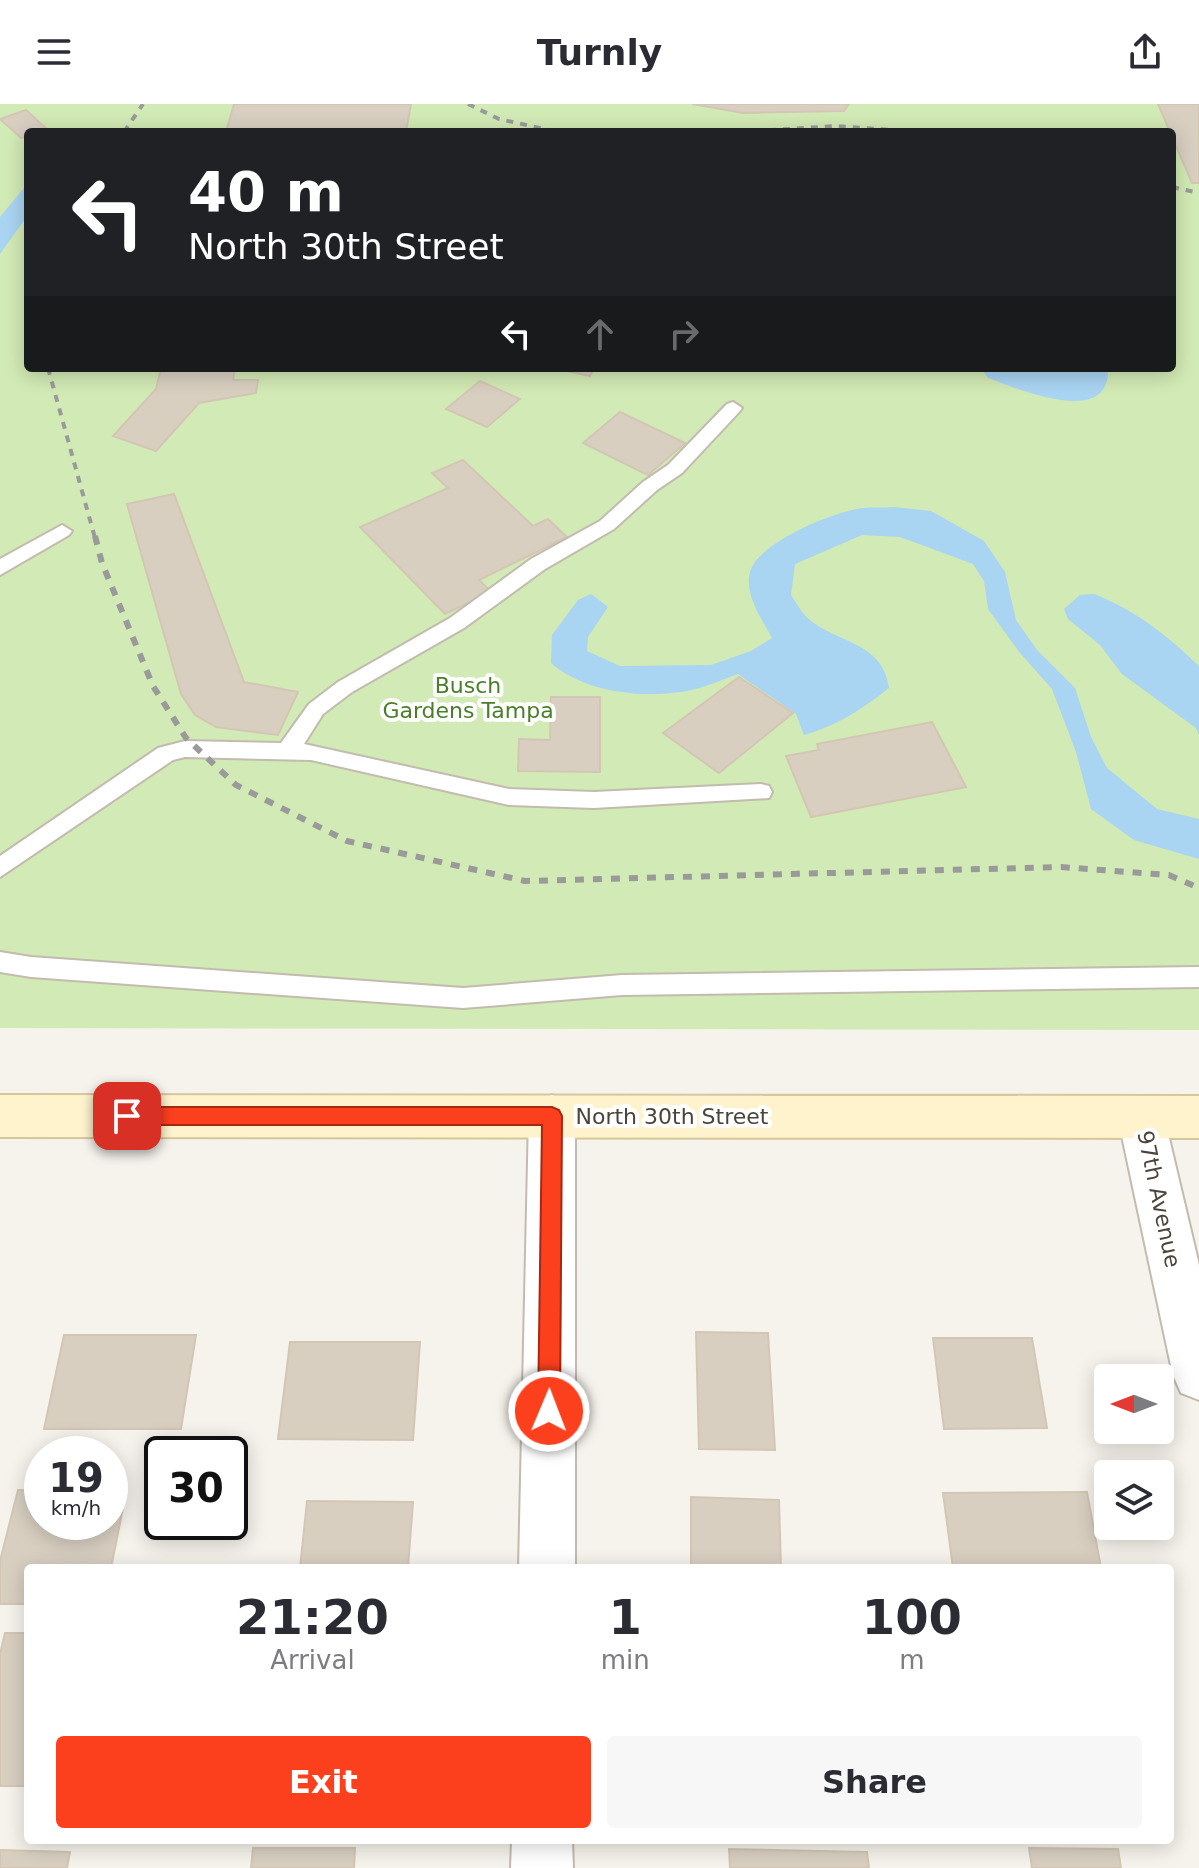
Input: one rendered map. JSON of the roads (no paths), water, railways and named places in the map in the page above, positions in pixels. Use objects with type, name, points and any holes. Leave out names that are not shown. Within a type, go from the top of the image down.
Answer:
[{"type":"main road","name":"North 30th Street","points":[[0,1116],[1199,1117]]},
{"type":"street","points":[[547,1564],[552,1116]]},
{"type":"street","name":"97th Avenue","points":[[1141,1117],[1199,1375]]},
{"type":"street","points":[[542,1844],[542,1868]]},
{"type":"lane","points":[[287,752],[316,709],[345,687],[457,623],[538,564],[607,525],[650,486],[675,469],[733,408]]},
{"type":"lane","points":[[0,568],[62,531]]},
{"type":"lane","points":[[0,868],[166,754],[185,749],[311,752],[509,797],[594,800],[761,792]]},
{"type":"lane","points":[[0,962],[31,967],[463,998],[622,985],[1199,977]]},
{"type":"water","points":[[24,188],[24,221],[0,254],[0,217]]},
{"type":"water","points":[[984,372],[1107,372],[1105,386],[1095,397],[1079,401],[1040,396],[988,378]]},
{"type":"water","points":[[863,508],[931,511],[984,541],[1005,572],[1016,620],[1037,650],[1075,688],[1091,737],[1107,768],[1157,809],[1199,819],[1199,859],[1134,840],[1091,809],[1076,752],[1052,689],[1020,653],[988,609],[984,581],[973,564],[900,537],[862,535],[795,564],[791,595],[803,613],[823,629],[870,653],[885,673],[889,688],[849,716],[816,731],[804,735],[796,714],[738,674],[696,689],[640,694],[582,682],[551,663],[552,635],[578,600],[591,594],[608,607],[588,637],[587,651],[620,666],[711,665],[751,651],[772,638],[754,605],[749,587],[751,569],[758,559],[783,539],[835,515]]},
{"type":"water","points":[[1094,594],[1150,625],[1199,666],[1199,735],[1196,728],[1122,674],[1100,645],[1068,619],[1064,609],[1080,595]]},
{"type":"railway","points":[[127,128],[143,104]]},
{"type":"railway","points":[[468,104],[499,119],[540,128]]},
{"type":"railway","points":[[804,128],[863,128]]},
{"type":"railway","points":[[1176,188],[1199,193]]},
{"type":"railway","points":[[49,372],[95,538]]},
{"type":"railway","points":[[95,536],[102,563],[153,686],[186,738],[236,785],[347,841],[525,881],[1061,867],[1169,875],[1199,888]]},
{"type":"park label","name":"Busch Gardens Tampa","points":[[468,698]]}]
